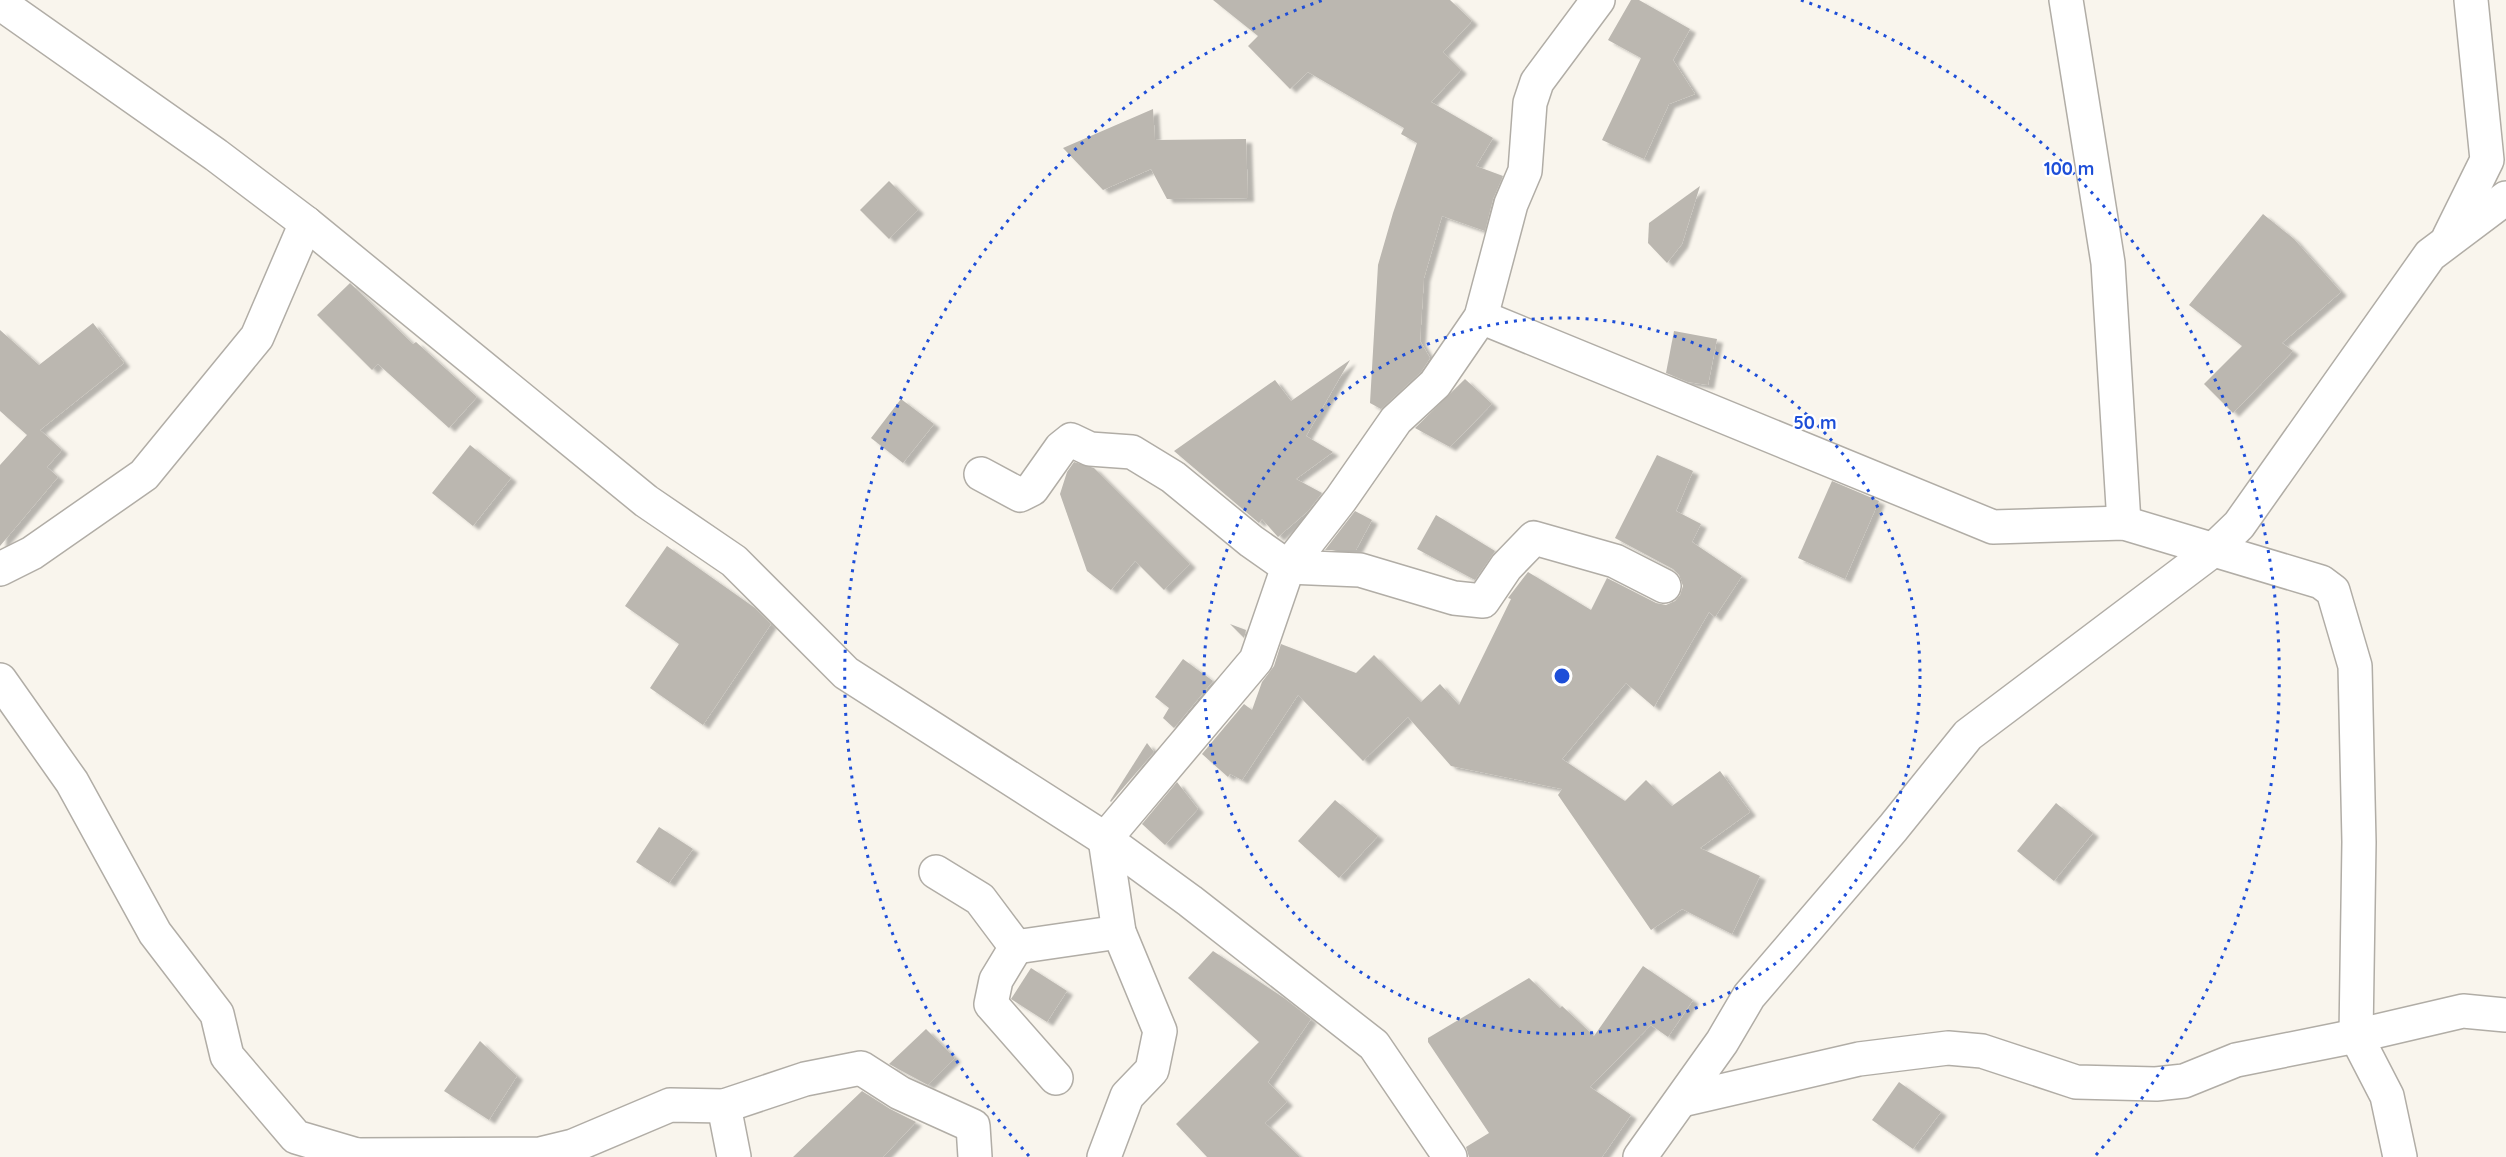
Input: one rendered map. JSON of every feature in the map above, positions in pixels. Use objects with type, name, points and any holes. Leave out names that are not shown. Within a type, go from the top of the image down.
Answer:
[{"type":"street","points":[[1104,1157],[1127,1096],[1152,1070],[1160,1030],[1119,932],[1105,839],[1256,660],[1288,567],[1341,499],[1395,420],[1435,384],[1481,317],[1511,204],[1525,171],[1530,103],[1537,82],[1598,0]]},
{"type":"street","points":[[2066,0],[2108,262],[2124,523]]},
{"type":"street","points":[[2446,241],[2487,160],[2471,0]]},
{"type":"street","points":[[0,3],[216,155],[306,223],[646,501],[734,561],[846,673],[1105,839],[1190,901],[1374,1045],[1450,1157]]},
{"type":"street","points":[[1640,1157],[1722,1042],[1749,996],[1886,837],[1968,735],[2212,551],[2239,525],[2430,255],[2506,198]]},
{"type":"street","points":[[0,569],[32,553],[144,475],[257,337],[306,223]]},
{"type":"street","points":[[1481,317],[1993,527],[2124,523],[2320,582],[2333,591],[2355,666],[2359,842],[2356,1036],[2387,1096],[2400,1157]]},
{"type":"street","points":[[981,474],[1020,495],[1032,489],[1061,448],[1071,440],[1090,449],[1132,452],[1173,477],[1251,541],[1288,567],[1360,570],[1454,598],[1484,601],[1506,567],[1534,538],[1615,561],[1664,586]]},
{"type":"street","points":[[0,680],[72,782],[155,933],[217,1014],[227,1056],[296,1137],[357,1156],[540,1154],[573,1146],[670,1105],[724,1106],[805,1079],[861,1068],[900,1093],[973,1126],[975,1157]]},
{"type":"street","points":[[936,872],[980,899],[1016,947]]},
{"type":"street","points":[[1016,947],[1119,932]]},
{"type":"street","points":[[1016,947],[996,980],[991,1004],[1056,1078]]},
{"type":"street","points":[[1682,1100],[1858,1059],[1948,1048],[1982,1051],[2076,1082],[2156,1084],[2184,1081],[2236,1060],[2356,1036],[2463,1011],[2506,1015]]},
{"type":"street","points":[[724,1106],[735,1157]]},
{"type":"building","points":[[1213,0],[1450,0],[1472,21],[1443,52],[1461,70],[1431,102],[1493,138],[1476,166],[1503,176],[1493,199],[1485,231],[1442,216],[1424,278],[1420,341],[1430,358],[1421,372],[1381,409],[1370,403],[1378,265],[1417,143],[1401,134],[1404,128],[1308,72],[1290,89],[1248,46],[1258,36]]},
{"type":"building","points":[[1631,0],[1639,0],[1690,29],[1673,60],[1695,94],[1669,104],[1644,159],[1602,140],[1641,58],[1608,40]]},
{"type":"building","points":[[1153,109],[1155,140],[1246,139],[1248,198],[1167,199],[1151,169],[1103,190],[1063,148]]},
{"type":"building","points":[[889,181],[918,210],[889,239],[860,210]]},
{"type":"building","points":[[1700,186],[1682,244],[1667,263],[1648,243],[1649,223]]},
{"type":"building","points":[[2263,214],[2294,239],[2341,292],[2282,343],[2293,351],[2233,413],[2204,384],[2242,346],[2189,305]]},
{"type":"building","points":[[350,283],[413,344],[416,342],[477,397],[449,428],[378,364],[372,370],[317,315]]},
{"type":"building","points":[[93,323],[124,363],[40,430],[62,450],[47,467],[58,477],[0,546],[0,465],[27,435],[0,411],[0,330],[39,365]]},
{"type":"building","points":[[1674,331],[1717,339],[1708,385],[1688,382],[1666,373]]},
{"type":"building","points":[[1350,360],[1306,436],[1333,452],[1296,479],[1322,493],[1308,511],[1278,537],[1262,519],[1259,523],[1174,451],[1275,380],[1291,401]]},
{"type":"building","points":[[1465,379],[1492,404],[1450,447],[1415,428]]},
{"type":"building","points":[[901,399],[934,424],[903,463],[871,438]]},
{"type":"building","points":[[470,445],[511,478],[473,526],[432,493]]},
{"type":"building","points":[[1657,455],[1693,471],[1676,511],[1701,524],[1692,542],[1742,576],[1715,617],[1709,612],[1654,707],[1626,683],[1562,759],[1625,801],[1646,780],[1672,806],[1720,771],[1750,812],[1700,848],[1760,876],[1732,934],[1682,909],[1651,930],[1558,795],[1562,789],[1451,766],[1408,717],[1363,761],[1298,695],[1242,780],[1230,774],[1228,777],[1202,754],[1244,704],[1252,710],[1262,682],[1274,666],[1281,644],[1356,673],[1374,655],[1421,702],[1440,684],[1459,705],[1511,599],[1508,598],[1528,572],[1591,610],[1607,578],[1656,603],[1666,605],[1675,601],[1683,586],[1679,575],[1673,569],[1615,538]]},
{"type":"building","points":[[1074,462],[1094,468],[1190,564],[1164,590],[1135,561],[1111,590],[1087,571],[1060,494],[1067,472]]},
{"type":"building","points":[[1832,481],[1879,501],[1845,579],[1798,558]]},
{"type":"building","points":[[1355,511],[1372,520],[1356,550],[1325,550]]},
{"type":"building","points":[[1436,515],[1495,551],[1475,580],[1417,549]]},
{"type":"building","points":[[667,546],[755,608],[771,624],[703,725],[650,688],[679,644],[625,606]]},
{"type":"building","points":[[1230,624],[1246,630],[1244,638]]},
{"type":"building","points":[[1183,659],[1213,681],[1174,728],[1163,718],[1169,708],[1155,697]]},
{"type":"building","points":[[1147,743],[1154,752],[1111,802],[1110,801]]},
{"type":"building","points":[[1177,782],[1198,809],[1165,845],[1142,824]]},
{"type":"building","points":[[1335,800],[1378,836],[1339,878],[1298,841]]},
{"type":"building","points":[[2056,803],[2093,833],[2054,881],[2017,851]]},
{"type":"building","points":[[659,827],[693,849],[669,883],[636,862]]},
{"type":"building","points":[[1213,951],[1284,998],[1311,1019],[1268,1082],[1287,1102],[1265,1123],[1300,1157],[1207,1157],[1176,1124],[1259,1042],[1188,978]]},
{"type":"building","points":[[1643,966],[1693,1000],[1668,1037],[1651,1025],[1590,1087],[1631,1115],[1602,1157],[1469,1157],[1466,1147],[1489,1133],[1428,1042],[1428,1038],[1529,978],[1594,1036]]},
{"type":"building","points":[[1031,968],[1067,991],[1047,1022],[1011,999]]},
{"type":"building","points":[[926,1029],[955,1058],[928,1085],[889,1064]]},
{"type":"building","points":[[480,1041],[517,1076],[489,1120],[444,1091]]},
{"type":"building","points":[[1899,1082],[1941,1112],[1913,1149],[1872,1120]]},
{"type":"building","points":[[862,1091],[916,1122],[883,1157],[793,1157]]}]
